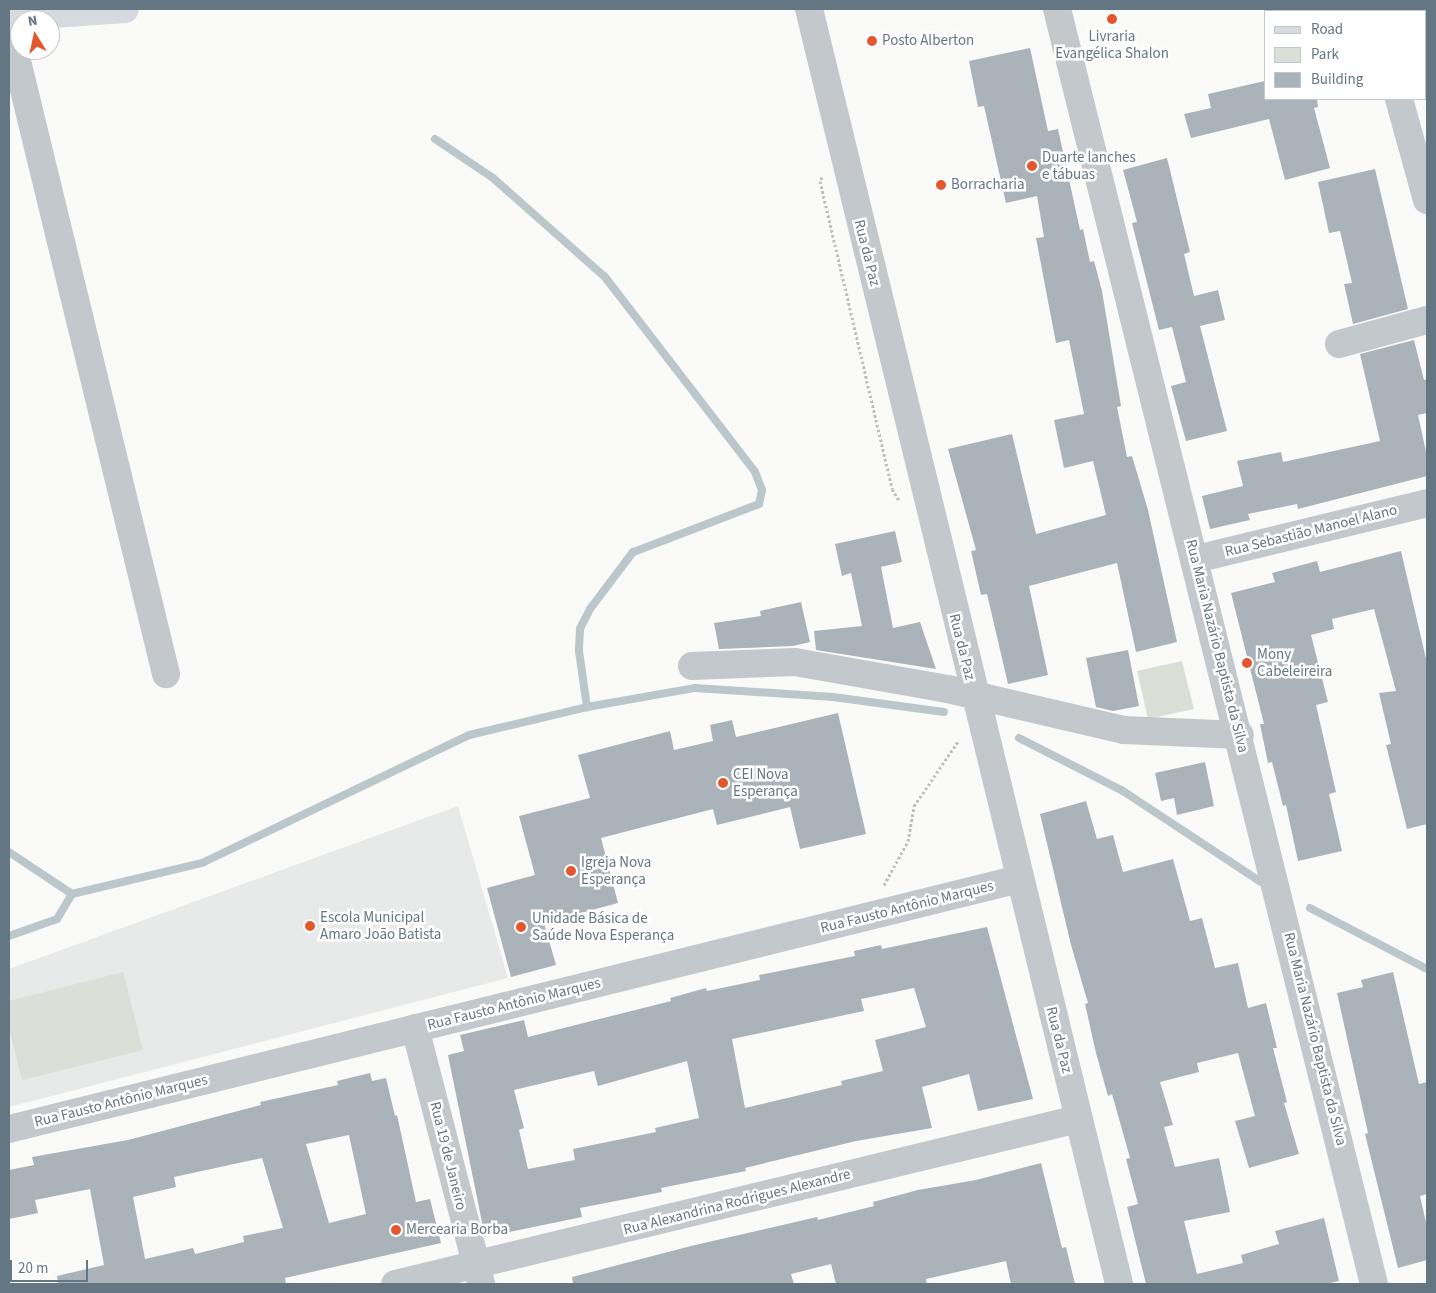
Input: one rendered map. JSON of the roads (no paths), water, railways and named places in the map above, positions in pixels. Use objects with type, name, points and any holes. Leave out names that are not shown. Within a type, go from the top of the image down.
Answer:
[{"type":"main road","points":[[9,17],[125,9]]},
{"type":"street","name":"Rua da Paz","points":[[808,9],[1119,1284]]},
{"type":"street","name":"Rua Maria Nazário Baptista da Silva","points":[[1058,9],[1240,735],[1374,1284]]},
{"type":"street","points":[[9,28],[166,674]]},
{"type":"street","points":[[1400,100],[1427,200]]},
{"type":"street","points":[[1339,344],[1427,320]]},
{"type":"street","name":"Rua Sebastião Manoel Alano","points":[[1196,559],[1427,503]]},
{"type":"street","points":[[692,666],[794,662],[974,695],[1124,730],[1240,735]]},
{"type":"street","name":"Rua Fausto Antônio Marques","points":[[9,1129],[1019,879]]},
{"type":"street","name":"Rua 19 de Janeiro","points":[[415,1028],[478,1274]]},
{"type":"street","name":"Rua Alexandrina Rodrigues Alexandre","points":[[395,1284],[478,1274],[1078,1119]]},
{"type":"waterway","points":[[435,139],[493,178],[605,277],[755,472],[762,490],[759,504],[633,552],[590,609],[580,629],[579,651],[587,707]]},
{"type":"waterway","points":[[9,852],[72,894],[202,863],[469,735],[587,707],[695,688],[833,697],[944,712]]},
{"type":"waterway","points":[[1019,738],[1123,791],[1261,882]]},
{"type":"waterway","points":[[9,936],[57,919],[72,894]]},
{"type":"waterway","points":[[1310,908],[1427,969]]},
{"type":"place","name":"Livraria Evangélica Shalon","points":[[1112,19]]},
{"type":"place","name":"Posto Alberton","points":[[872,41]]},
{"type":"place","name":"Duarte lanches e tábuas","points":[[1032,166]]},
{"type":"place","name":"Borracharia","points":[[941,185]]},
{"type":"place","name":"Mony Cabeleireira","points":[[1247,663]]},
{"type":"place","name":"CEI Nova Esperança","points":[[723,783]]},
{"type":"place","name":"Igreja Nova Esperança","points":[[571,871]]},
{"type":"place","name":"Escola Municipal Amaro João Batista","points":[[310,926]]},
{"type":"place","name":"Unidade Básica de Saúde Nova Esperança","points":[[521,927]]},
{"type":"place","name":"Mercearia Borba","points":[[396,1230]]}]
